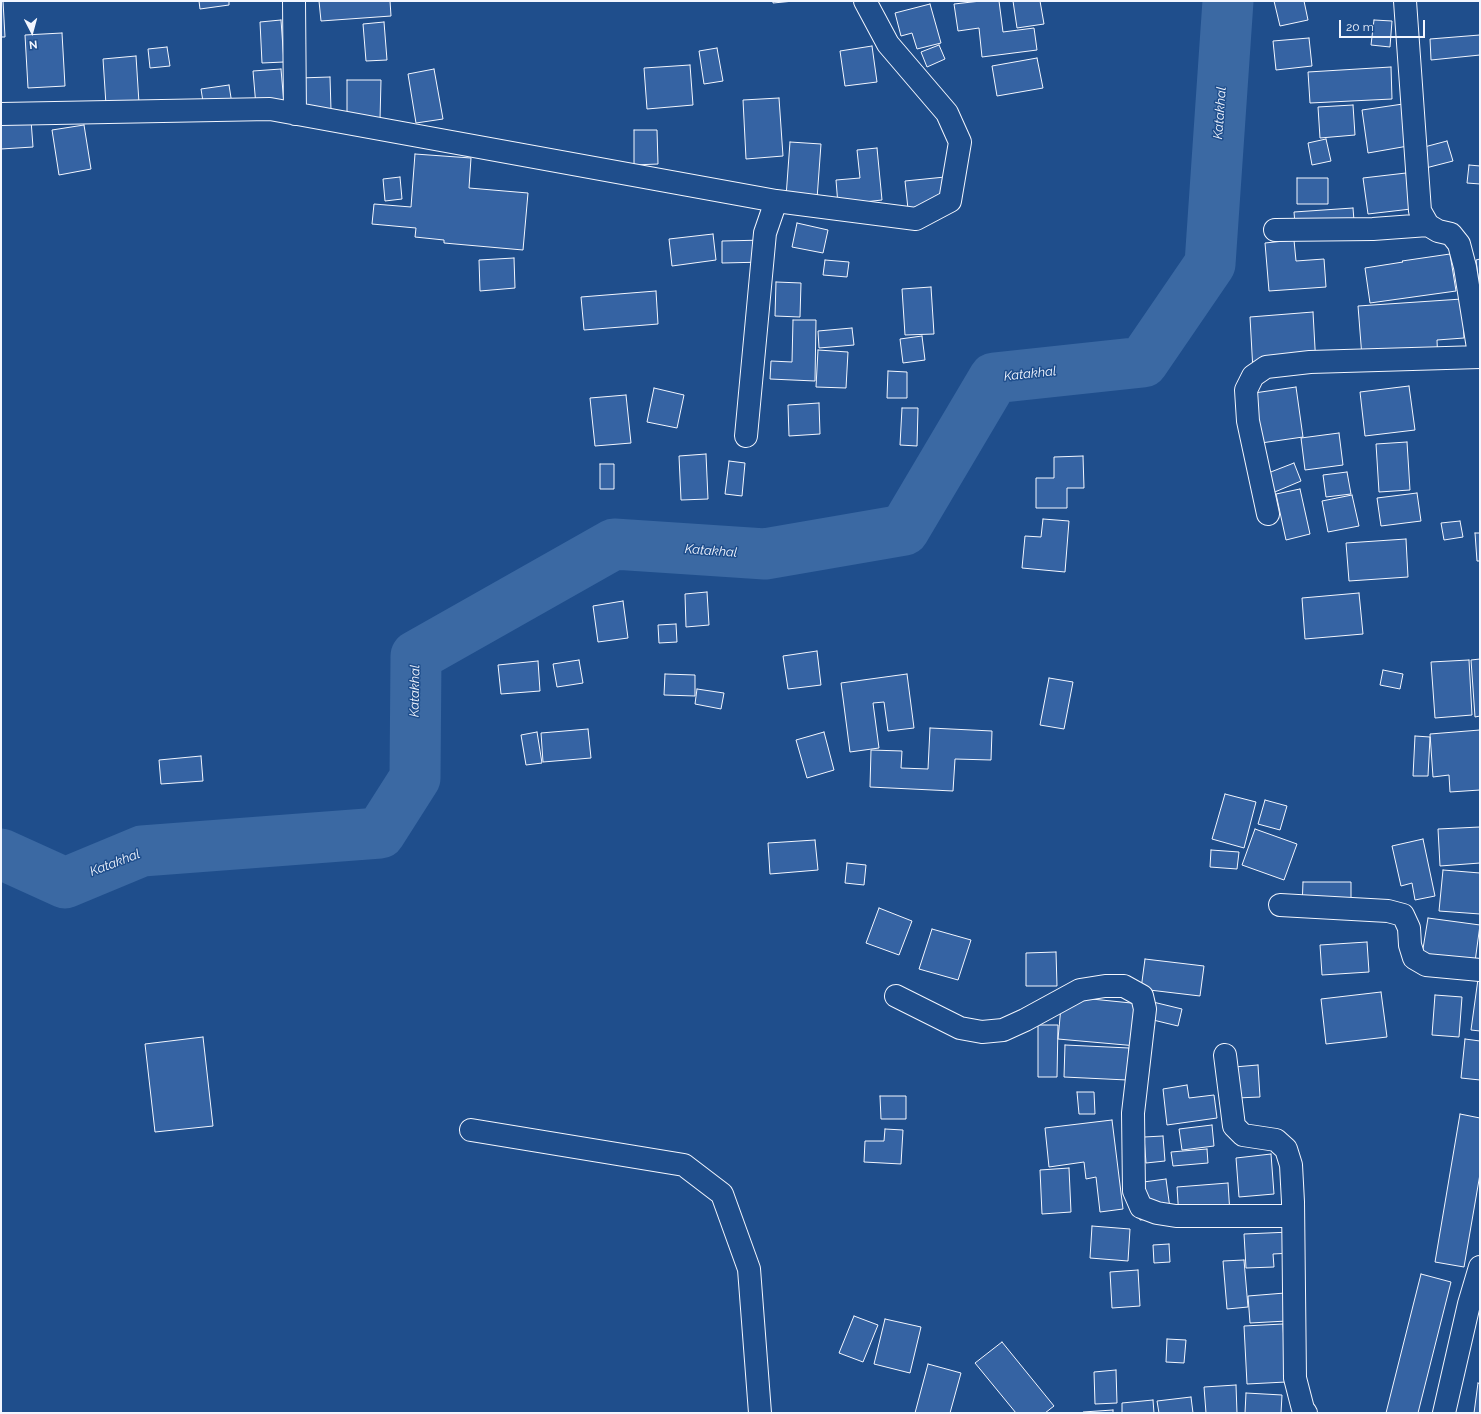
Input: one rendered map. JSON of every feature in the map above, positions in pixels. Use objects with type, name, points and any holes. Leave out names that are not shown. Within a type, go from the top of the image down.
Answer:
[{"type":"street","points":[[294,1],[295,114]]},
{"type":"street","points":[[1,114],[270,109],[776,201],[916,219],[950,201],[960,142],[947,113],[888,44],[865,1]]},
{"type":"street","points":[[1406,1],[1420,210],[1428,226]]},
{"type":"street","points":[[746,436],[765,233],[776,201]]},
{"type":"street","points":[[1275,230],[1373,229],[1428,226],[1438,231],[1451,234],[1459,244],[1478,348],[1480,350]]},
{"type":"street","points":[[1268,514],[1248,421],[1246,390],[1253,376],[1266,367],[1310,362],[1480,357]]},
{"type":"street","points":[[1280,905],[1388,911],[1403,915],[1408,928],[1410,945],[1414,958],[1426,965],[1480,970]]},
{"type":"street","points":[[896,996],[960,1028],[982,1032],[1003,1030],[1025,1020],[1080,990],[1105,986],[1124,986],[1142,996],[1146,1009],[1133,1113],[1134,1191],[1141,1206],[1157,1213],[1176,1216],[1293,1216]]},
{"type":"street","points":[[1225,1055],[1234,1126],[1243,1135],[1276,1140],[1286,1149],[1291,1165],[1295,1378],[1303,1409],[1306,1413]]},
{"type":"street","points":[[471,1130],[684,1165],[722,1194],[749,1269],[760,1413]]},
{"type":"street","points":[[1444,1413],[1469,1304],[1480,1267]]},
{"type":"building","points":[[1,1],[3,1],[5,37],[1,37]]},
{"type":"building","points":[[199,1],[229,1],[229,5],[200,9]]},
{"type":"building","points":[[319,1],[390,1],[391,16],[321,21]]},
{"type":"building","points":[[773,1],[794,1],[773,3]]},
{"type":"building","points":[[999,1],[1003,32],[1034,28],[1037,50],[982,57],[979,28],[958,31],[954,4]]},
{"type":"building","points":[[1013,1],[1040,1],[1044,24],[1017,28]]},
{"type":"building","points":[[1274,1],[1304,1],[1308,20],[1280,26]]},
{"type":"building","points":[[930,4],[941,43],[917,49],[912,33],[901,36],[895,13]]},
{"type":"building","points":[[281,20],[284,62],[262,63],[260,22]]},
{"type":"building","points":[[1374,20],[1392,21],[1390,47],[1371,45]]},
{"type":"building","points":[[384,22],[387,60],[366,61],[363,24]]},
{"type":"building","points":[[62,33],[65,86],[28,88],[25,35]]},
{"type":"building","points":[[1480,35],[1480,55],[1431,60],[1430,39]]},
{"type":"building","points":[[1309,38],[1312,66],[1276,70],[1273,41]]},
{"type":"building","points":[[939,45],[945,59],[927,67],[921,52]]},
{"type":"building","points":[[872,46],[877,82],[845,86],[840,51]]},
{"type":"building","points":[[167,47],[170,66],[150,68],[148,49]]},
{"type":"building","points":[[717,48],[723,81],[704,84],[699,51]]},
{"type":"building","points":[[136,56],[139,103],[106,105],[103,59]]},
{"type":"building","points":[[1037,58],[1043,88],[997,96],[992,66]]},
{"type":"building","points":[[690,65],[693,105],[647,109],[644,68]]},
{"type":"building","points":[[1391,67],[1392,99],[1310,103],[1308,72]]},
{"type":"building","points":[[281,69],[284,104],[256,106],[253,71]]},
{"type":"building","points":[[434,69],[443,119],[416,123],[408,74]]},
{"type":"building","points":[[330,77],[331,110],[300,111],[299,78]]},
{"type":"building","points":[[347,80],[381,80],[380,120],[347,120]]},
{"type":"building","points":[[229,85],[232,104],[204,108],[201,89]]},
{"type":"building","points":[[779,98],[783,156],[746,159],[743,100]]},
{"type":"building","points":[[1403,104],[1408,146],[1368,153],[1362,110]]},
{"type":"building","points":[[1353,105],[1355,135],[1320,138],[1318,107]]},
{"type":"building","points":[[31,120],[33,147],[1,149],[1,123]]},
{"type":"building","points":[[84,125],[91,169],[59,175],[52,130]]},
{"type":"building","points":[[634,130],[657,130],[658,164],[634,165]]},
{"type":"building","points":[[1326,139],[1331,161],[1312,165],[1308,143]]},
{"type":"building","points":[[1447,141],[1453,161],[1418,170],[1413,150]]},
{"type":"building","points":[[790,142],[821,144],[817,199],[786,197]]},
{"type":"building","points":[[877,148],[882,200],[838,205],[836,180],[860,178],[857,150]]},
{"type":"building","points":[[415,154],[471,158],[469,188],[528,193],[523,250],[444,243],[444,240],[415,237],[416,228],[372,224],[374,204],[411,207]]},
{"type":"building","points":[[1469,165],[1480,166],[1480,184],[1467,183]]},
{"type":"building","points":[[1406,173],[1411,209],[1368,214],[1363,178]]},
{"type":"building","points":[[400,177],[402,199],[385,201],[383,179]]},
{"type":"building","points":[[945,177],[948,205],[908,209],[905,181]]},
{"type":"building","points":[[1297,178],[1328,178],[1328,204],[1297,204]]},
{"type":"building","points":[[1353,208],[1355,233],[1296,237],[1294,212]]},
{"type":"building","points":[[797,223],[828,230],[823,253],[792,247]]},
{"type":"building","points":[[713,234],[716,260],[672,266],[669,239]]},
{"type":"building","points":[[766,240],[766,262],[722,263],[722,241]]},
{"type":"building","points":[[1294,240],[1296,261],[1324,259],[1326,287],[1269,291],[1265,243]]},
{"type":"building","points":[[1450,254],[1456,291],[1370,303],[1365,268]]},
{"type":"building","points":[[514,258],[515,288],[480,291],[479,260]]},
{"type":"building","points":[[1480,259],[1480,292],[1476,260]]},
{"type":"building","points":[[825,260],[849,262],[847,277],[823,275]]},
{"type":"building","points":[[776,282],[801,283],[800,317],[775,316]]},
{"type":"building","points":[[931,287],[934,334],[905,335],[902,289]]},
{"type":"building","points":[[656,291],[658,324],[584,330],[581,297]]},
{"type":"building","points":[[1462,299],[1464,338],[1437,340],[1438,365],[1363,370],[1358,306]]},
{"type":"building","points":[[1313,312],[1316,366],[1253,371],[1250,317]]},
{"type":"building","points":[[793,320],[816,320],[815,381],[770,379],[771,361],[792,362]]},
{"type":"building","points":[[852,328],[854,345],[819,348],[818,331]]},
{"type":"building","points":[[922,336],[925,360],[903,363],[900,339]]},
{"type":"building","points":[[818,350],[848,352],[846,388],[816,387]]},
{"type":"building","points":[[888,371],[907,372],[907,398],[887,398]]},
{"type":"building","points":[[1409,386],[1415,430],[1365,436],[1360,392]]},
{"type":"building","points":[[1296,387],[1303,437],[1261,443],[1254,393]]},
{"type":"building","points":[[654,388],[684,395],[677,428],[647,422]]},
{"type":"building","points":[[626,395],[631,443],[595,446],[590,398]]},
{"type":"building","points":[[819,403],[820,434],[789,436],[788,405]]},
{"type":"building","points":[[902,408],[918,408],[917,446],[900,445]]},
{"type":"building","points":[[1339,433],[1343,465],[1305,470],[1301,438]]},
{"type":"building","points":[[1407,442],[1410,490],[1379,492],[1376,444]]},
{"type":"building","points":[[706,454],[708,499],[681,500],[679,456]]},
{"type":"building","points":[[1083,456],[1084,488],[1067,488],[1067,508],[1036,508],[1036,478],[1054,478],[1054,457]]},
{"type":"building","points":[[729,461],[745,463],[742,496],[725,494]]},
{"type":"building","points":[[1294,463],[1301,481],[1270,494],[1263,475]]},
{"type":"building","points":[[600,464],[614,464],[614,489],[600,489]]},
{"type":"building","points":[[1347,472],[1351,494],[1326,497],[1323,475]]},
{"type":"building","points":[[1300,489],[1310,534],[1286,540],[1276,494]]},
{"type":"building","points":[[1417,493],[1421,521],[1381,526],[1377,498]]},
{"type":"building","points":[[1352,495],[1359,526],[1328,532],[1322,501]]},
{"type":"building","points":[[1043,519],[1069,521],[1065,572],[1022,568],[1025,536],[1041,537]]},
{"type":"building","points":[[1460,521],[1463,537],[1444,540],[1441,523]]},
{"type":"building","points":[[1475,533],[1480,533],[1480,561],[1477,561]]},
{"type":"building","points":[[1406,539],[1408,577],[1349,581],[1346,543]]},
{"type":"building","points":[[707,592],[709,625],[686,627],[685,594]]},
{"type":"building","points":[[1359,593],[1363,634],[1305,639],[1302,598]]},
{"type":"building","points":[[623,601],[628,638],[598,642],[593,606]]},
{"type":"building","points":[[676,624],[677,642],[659,643],[658,625]]},
{"type":"building","points":[[817,651],[821,685],[788,689],[783,656]]},
{"type":"building","points":[[1480,659],[1480,716],[1475,717],[1471,660]]},
{"type":"building","points":[[579,660],[583,683],[557,687],[553,664]]},
{"type":"building","points":[[1469,660],[1472,715],[1435,718],[1431,662]]},
{"type":"building","points":[[538,661],[540,691],[501,694],[498,665]]},
{"type":"building","points":[[1383,670],[1403,674],[1400,689],[1380,685]]},
{"type":"building","points":[[665,674],[695,675],[695,696],[664,695]]},
{"type":"building","points":[[907,674],[914,728],[888,731],[884,702],[873,703],[879,748],[850,752],[841,683]]},
{"type":"building","points":[[1049,678],[1073,682],[1064,729],[1040,725]]},
{"type":"building","points":[[697,689],[724,693],[721,709],[695,704]]},
{"type":"building","points":[[930,728],[992,731],[991,760],[955,759],[953,791],[870,787],[871,750],[902,751],[901,768],[928,769]]},
{"type":"building","points":[[588,729],[591,758],[543,762],[541,733]]},
{"type":"building","points":[[1480,730],[1480,790],[1450,792],[1449,775],[1433,777],[1430,734]]},
{"type":"building","points":[[537,732],[542,763],[526,765],[521,735]]},
{"type":"building","points":[[824,732],[834,770],[807,778],[796,740]]},
{"type":"building","points":[[1415,736],[1430,737],[1428,776],[1413,776]]},
{"type":"building","points":[[201,756],[203,781],[161,784],[159,760]]},
{"type":"building","points":[[1225,794],[1256,802],[1244,848],[1212,839]]},
{"type":"building","points":[[1265,800],[1287,806],[1280,830],[1258,824]]},
{"type":"building","points":[[1480,827],[1480,863],[1440,866],[1438,829]]},
{"type":"building","points":[[1255,829],[1297,844],[1284,880],[1242,865]]},
{"type":"building","points":[[1423,839],[1435,896],[1415,900],[1412,883],[1401,886],[1392,846]]},
{"type":"building","points":[[815,840],[818,870],[770,874],[768,843]]},
{"type":"building","points":[[1211,850],[1239,852],[1237,869],[1210,867]]},
{"type":"building","points":[[847,863],[866,865],[864,885],[845,883]]},
{"type":"building","points":[[1443,870],[1480,873],[1480,914],[1439,911]]},
{"type":"building","points":[[1303,882],[1351,882],[1351,909],[1302,908]]},
{"type":"building","points":[[879,908],[912,921],[899,955],[866,943]]},
{"type":"building","points":[[1428,918],[1480,925],[1474,969],[1421,961]]},
{"type":"building","points":[[932,929],[971,940],[958,980],[919,969]]},
{"type":"building","points":[[1367,942],[1369,972],[1322,975],[1320,945]]},
{"type":"building","points":[[1056,952],[1057,986],[1026,986],[1026,953]]},
{"type":"building","points":[[1145,959],[1204,966],[1200,996],[1141,989]]},
{"type":"building","points":[[1478,979],[1480,980],[1480,1031],[1471,1030]]},
{"type":"building","points":[[1381,992],[1387,1037],[1326,1044],[1321,999]]},
{"type":"building","points":[[1435,995],[1462,997],[1459,1037],[1432,1035]]},
{"type":"building","points":[[1062,996],[1141,1004],[1137,1046],[1058,1039]]},
{"type":"building","points":[[1153,1002],[1182,1009],[1178,1026],[1149,1019]]},
{"type":"building","points":[[1038,1025],[1058,1025],[1057,1077],[1038,1077]]},
{"type":"building","points":[[203,1037],[213,1126],[155,1132],[145,1044]]},
{"type":"building","points":[[1465,1039],[1480,1041],[1480,1080],[1461,1078]]},
{"type":"building","points":[[1065,1045],[1129,1048],[1127,1080],[1064,1077]]},
{"type":"building","points":[[1258,1065],[1260,1097],[1236,1098],[1234,1067]]},
{"type":"building","points":[[1187,1085],[1189,1098],[1214,1095],[1217,1118],[1167,1125],[1163,1089]]},
{"type":"building","points":[[1077,1092],[1094,1092],[1095,1114],[1079,1114]]},
{"type":"building","points":[[880,1096],[906,1096],[906,1119],[881,1119]]},
{"type":"building","points":[[1460,1114],[1480,1118],[1480,1174],[1464,1267],[1435,1262]]},
{"type":"building","points":[[1112,1120],[1123,1209],[1100,1212],[1096,1177],[1086,1179],[1084,1162],[1049,1167],[1045,1128]]},
{"type":"building","points":[[1212,1125],[1214,1146],[1182,1150],[1179,1129]]},
{"type":"building","points":[[885,1129],[903,1130],[901,1164],[864,1162],[865,1141],[884,1141]]},
{"type":"building","points":[[1163,1136],[1165,1161],[1146,1163],[1144,1137]]},
{"type":"building","points":[[1207,1149],[1208,1163],[1173,1166],[1171,1152]]},
{"type":"building","points":[[1271,1154],[1274,1194],[1239,1197],[1236,1158]]},
{"type":"building","points":[[1069,1168],[1071,1212],[1042,1214],[1040,1170]]},
{"type":"building","points":[[1166,1179],[1171,1216],[1140,1220],[1136,1183]]},
{"type":"building","points":[[1228,1183],[1230,1214],[1179,1218],[1177,1187]]},
{"type":"building","points":[[1092,1226],[1130,1229],[1128,1261],[1090,1258]]},
{"type":"building","points":[[1291,1232],[1292,1253],[1273,1254],[1274,1267],[1246,1268],[1244,1234]]},
{"type":"building","points":[[1169,1244],[1170,1262],[1154,1263],[1153,1245]]},
{"type":"building","points":[[1244,1260],[1248,1307],[1227,1309],[1223,1261]]},
{"type":"building","points":[[1138,1270],[1140,1306],[1112,1308],[1110,1272]]},
{"type":"building","points":[[1421,1274],[1451,1282],[1418,1413],[1386,1413]]},
{"type":"building","points":[[1285,1293],[1287,1321],[1250,1323],[1248,1296]]},
{"type":"building","points":[[854,1316],[878,1325],[863,1362],[839,1353]]},
{"type":"building","points":[[885,1319],[921,1327],[910,1373],[874,1364]]},
{"type":"building","points":[[1283,1324],[1286,1382],[1247,1384],[1244,1326]]},
{"type":"building","points":[[1167,1339],[1186,1340],[1184,1363],[1166,1362]]},
{"type":"building","points":[[1002,1342],[1054,1406],[1045,1413],[1016,1413],[975,1363]]},
{"type":"building","points":[[928,1364],[961,1373],[950,1413],[915,1413]]},
{"type":"building","points":[[1116,1370],[1117,1403],[1095,1404],[1094,1372]]},
{"type":"building","points":[[1478,1383],[1480,1384],[1480,1413],[1474,1413]]},
{"type":"building","points":[[1236,1385],[1237,1413],[1206,1413],[1204,1387]]},
{"type":"building","points":[[1246,1393],[1282,1395],[1281,1413],[1245,1413]]},
{"type":"building","points":[[1191,1397],[1193,1413],[1159,1413],[1157,1401]]},
{"type":"building","points":[[1153,1400],[1154,1413],[1122,1413],[1122,1403]]},
{"type":"building","points":[[1113,1410],[1113,1413],[1083,1412]]},
{"type":"waterway","name":"Katakhal","points":[[1,854],[65,883],[142,851],[380,833],[415,778],[416,656],[614,544],[765,554],[904,530],[994,378],[1143,362],[1210,264],[1228,1]]}]
